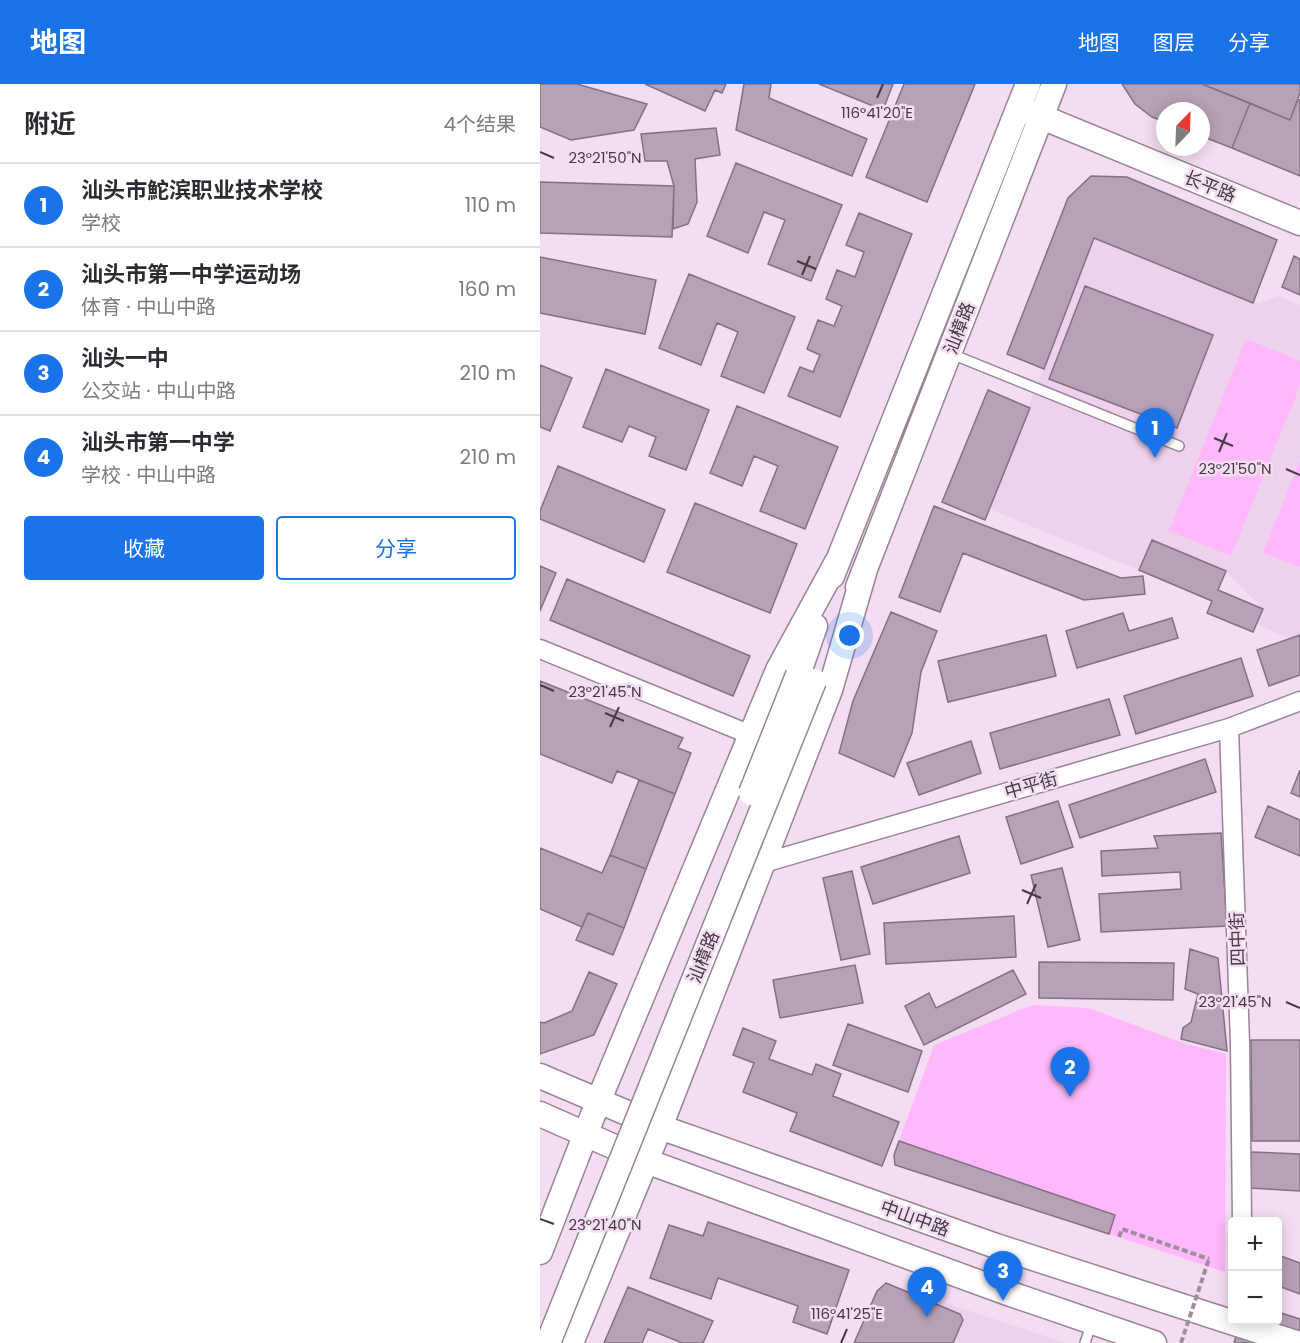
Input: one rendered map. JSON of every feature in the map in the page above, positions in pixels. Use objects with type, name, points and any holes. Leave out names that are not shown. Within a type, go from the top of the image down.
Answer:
[{"type":"street","name":"汕樟路","points":[[540,1252],[598,1102],[778,669],[837,562],[1031,103],[1054,84]]},
{"type":"street","name":"汕樟路","points":[[571,1343],[660,1127],[760,864],[830,690],[864,573],[949,353],[1031,103]]},
{"type":"street","name":"长平路","points":[[1031,103],[1300,213]]},
{"type":"street","name":"长平路","points":[[1031,103],[1300,223]]},
{"type":"street","name":"汕樟路","points":[[548,1343],[806,678],[837,562]]},
{"type":"street","name":"汕樟路","points":[[540,1322],[806,678],[864,573]]},
{"type":"street","points":[[540,649],[751,735]]},
{"type":"street","name":"中平街","points":[[760,864],[1229,728],[1300,701]]},
{"type":"street","name":"四中街","points":[[1229,728],[1240,1032],[1242,1217]]},
{"type":"street","name":"中山中路","points":[[540,1076],[660,1127],[1033,1260],[1228,1318]]},
{"type":"street","points":[[540,1114],[646,1161],[1089,1333],[1154,1343]]},
{"type":"street","name":"中山中路","points":[[1248,1325],[1296,1343]]},
{"type":"lane","points":[[949,353],[1179,446]]},
{"type":"path","points":[[1119,1237],[1122,1229],[1209,1259],[1181,1343]]},
{"type":"shaded area","points":[[1094,238],[1260,303],[1278,296],[1300,305],[1300,635],[1290,639],[1257,624],[1263,609],[1226,571],[1153,540],[1139,570],[989,509]]},
{"type":"shaded area","points":[[1246,339],[1300,361],[1300,386],[1231,556],[1169,531]]},
{"type":"shaded area","points":[[1300,461],[1300,567],[1263,553]]},
{"type":"shaded area","points":[[1032,1005],[1088,1008],[1183,1043],[1226,1054],[1225,1272],[1109,1234],[1115,1214],[899,1141],[934,1045]]},
{"type":"shaded area","points":[[886,1283],[1066,1343],[854,1343],[877,1291]]},
{"type":"building","points":[[540,84],[577,84],[647,104],[634,130],[571,140],[540,127]]},
{"type":"building","points":[[645,84],[726,84],[722,93],[715,90],[705,111]]},
{"type":"building","points":[[744,84],[771,84],[769,98],[867,139],[852,176],[736,130]]},
{"type":"building","points":[[819,84],[893,84],[883,110]]},
{"type":"building","points":[[904,84],[975,84],[927,202],[866,177]]},
{"type":"building","points":[[1122,84],[1202,84],[1250,103],[1232,148],[1210,139],[1210,102],[1156,102],[1156,119],[1135,104]]},
{"type":"building","points":[[1202,84],[1300,84],[1300,93],[1290,120]]},
{"type":"building","points":[[1298,99],[1300,100],[1300,176],[1232,148],[1250,103],[1290,120]]},
{"type":"building","points":[[716,128],[720,155],[695,159],[697,202],[688,224],[673,229],[674,186],[667,161],[645,161],[641,134]]},
{"type":"building","points":[[736,163],[842,205],[811,281],[768,264],[785,220],[764,212],[748,253],[707,236]]},
{"type":"building","points":[[1091,176],[1127,177],[1277,240],[1253,303],[1094,238],[1044,369],[1007,354],[1068,198]]},
{"type":"building","points":[[540,182],[674,186],[672,237],[540,233]]},
{"type":"building","points":[[859,213],[912,234],[840,417],[788,396],[800,367],[813,372],[820,355],[807,349],[818,320],[834,326],[842,306],[826,299],[837,270],[855,277],[864,252],[846,245]]},
{"type":"building","points":[[1294,256],[1300,259],[1300,295],[1282,287]]},
{"type":"building","points":[[540,257],[656,280],[645,334],[540,313]]},
{"type":"building","points":[[689,274],[795,317],[764,393],[721,376],[738,332],[717,323],[701,365],[659,348]]},
{"type":"building","points":[[1085,286],[1213,335],[1177,428],[1049,379]]},
{"type":"building","points":[[540,365],[572,378],[550,431],[540,427]]},
{"type":"building","points":[[606,369],[709,410],[686,470],[649,456],[656,437],[629,426],[622,442],[583,427]]},
{"type":"building","points":[[988,390],[1030,408],[985,520],[942,502]]},
{"type":"building","points":[[737,406],[838,447],[805,529],[760,511],[778,466],[754,456],[742,486],[710,473]]},
{"type":"building","points":[[558,466],[665,510],[644,562],[540,519],[540,511]]},
{"type":"building","points":[[695,503],[797,544],[770,613],[667,572]]},
{"type":"building","points":[[934,506],[1121,578],[1143,576],[1145,594],[1084,600],[963,553],[940,612],[899,597]]},
{"type":"building","points":[[1152,540],[1226,571],[1218,590],[1263,609],[1253,632],[1207,613],[1212,601],[1139,570]]},
{"type":"building","points":[[540,566],[556,573],[540,611]]},
{"type":"building","points":[[567,579],[750,656],[733,696],[550,620]]},
{"type":"building","points":[[891,612],[937,631],[921,672],[912,733],[894,777],[839,753],[853,701]]},
{"type":"building","points":[[1123,613],[1129,631],[1172,618],[1178,638],[1077,668],[1066,631]]},
{"type":"building","points":[[1046,635],[1056,676],[948,702],[938,661]]},
{"type":"building","points":[[1300,635],[1300,675],[1269,686],[1257,650]]},
{"type":"building","points":[[1241,658],[1253,696],[1136,734],[1124,696]]},
{"type":"building","points":[[540,681],[683,738],[678,748],[691,753],[675,794],[617,771],[612,783],[540,754]]},
{"type":"building","points":[[1109,699],[1120,735],[1000,769],[990,733]]},
{"type":"building","points":[[971,741],[981,773],[919,795],[907,763]]},
{"type":"building","points":[[1205,759],[1216,792],[1080,838],[1069,805]]},
{"type":"building","points":[[1300,770],[1300,797],[1291,793]]},
{"type":"building","points":[[639,780],[675,794],[646,869],[610,855]]},
{"type":"building","points":[[1058,801],[1073,847],[1021,864],[1006,817]]},
{"type":"building","points":[[1268,806],[1300,820],[1300,856],[1255,837]]},
{"type":"building","points":[[1221,833],[1227,926],[1101,932],[1099,894],[1181,889],[1180,872],[1102,876],[1101,851],[1158,848],[1154,836]]},
{"type":"building","points":[[959,836],[970,873],[873,904],[861,867]]},
{"type":"building","points":[[540,848],[602,873],[610,855],[646,869],[624,928],[588,913],[582,927],[540,909]]},
{"type":"building","points":[[1062,868],[1080,940],[1048,947],[1031,875]]},
{"type":"building","points":[[852,871],[870,954],[841,960],[823,878]]},
{"type":"building","points":[[588,913],[624,928],[613,955],[576,940]]},
{"type":"building","points":[[1014,916],[1016,957],[886,964],[884,923]]},
{"type":"building","points":[[1190,949],[1218,958],[1227,1051],[1181,1039],[1183,1028],[1191,1022],[1198,994],[1185,989]]},
{"type":"building","points":[[1039,962],[1174,963],[1173,1000],[1039,998]]},
{"type":"building","points":[[855,965],[863,1003],[780,1018],[773,980]]},
{"type":"building","points":[[1013,970],[1026,994],[924,1045],[905,1006],[929,993],[936,1008]]},
{"type":"building","points":[[589,972],[617,984],[594,1035],[540,1054],[540,1022],[544,1023],[572,1011]]},
{"type":"building","points":[[848,1024],[922,1051],[908,1092],[833,1065]]},
{"type":"building","points":[[743,1028],[776,1041],[769,1059],[812,1075],[816,1064],[841,1074],[833,1096],[899,1122],[882,1166],[790,1131],[797,1113],[743,1092],[754,1063],[733,1055]]},
{"type":"building","points":[[1251,1040],[1300,1040],[1300,1141],[1252,1141]]},
{"type":"building","points":[[899,1141],[1115,1215],[1109,1234],[895,1165],[894,1155]]},
{"type":"building","points":[[1251,1152],[1300,1154],[1300,1191],[1249,1188]]},
{"type":"building","points":[[708,1222],[849,1270],[827,1334],[793,1322],[798,1306],[718,1278],[711,1299],[650,1278],[669,1225],[703,1236]]},
{"type":"building","points":[[1282,1256],[1300,1263],[1300,1294],[1282,1287]]},
{"type":"building","points":[[886,1283],[960,1314],[963,1320],[953,1343],[854,1343],[877,1291]]},
{"type":"building","points":[[628,1287],[713,1321],[703,1343],[682,1343],[648,1329],[642,1343],[604,1343]]},
{"type":"building","points":[[1282,1313],[1300,1319],[1300,1343],[1234,1343],[1239,1325],[1282,1325]]},
{"type":"place","name":"汕头市鮀滨职业技术学校","points":[[1155,458]]},
{"type":"place","name":"汕头市第一中学运动场","points":[[1070,1097]]},
{"type":"place","name":"汕头一中","points":[[1003,1301]]},
{"type":"place","name":"汕头市第一中学","points":[[927,1317]]}]
